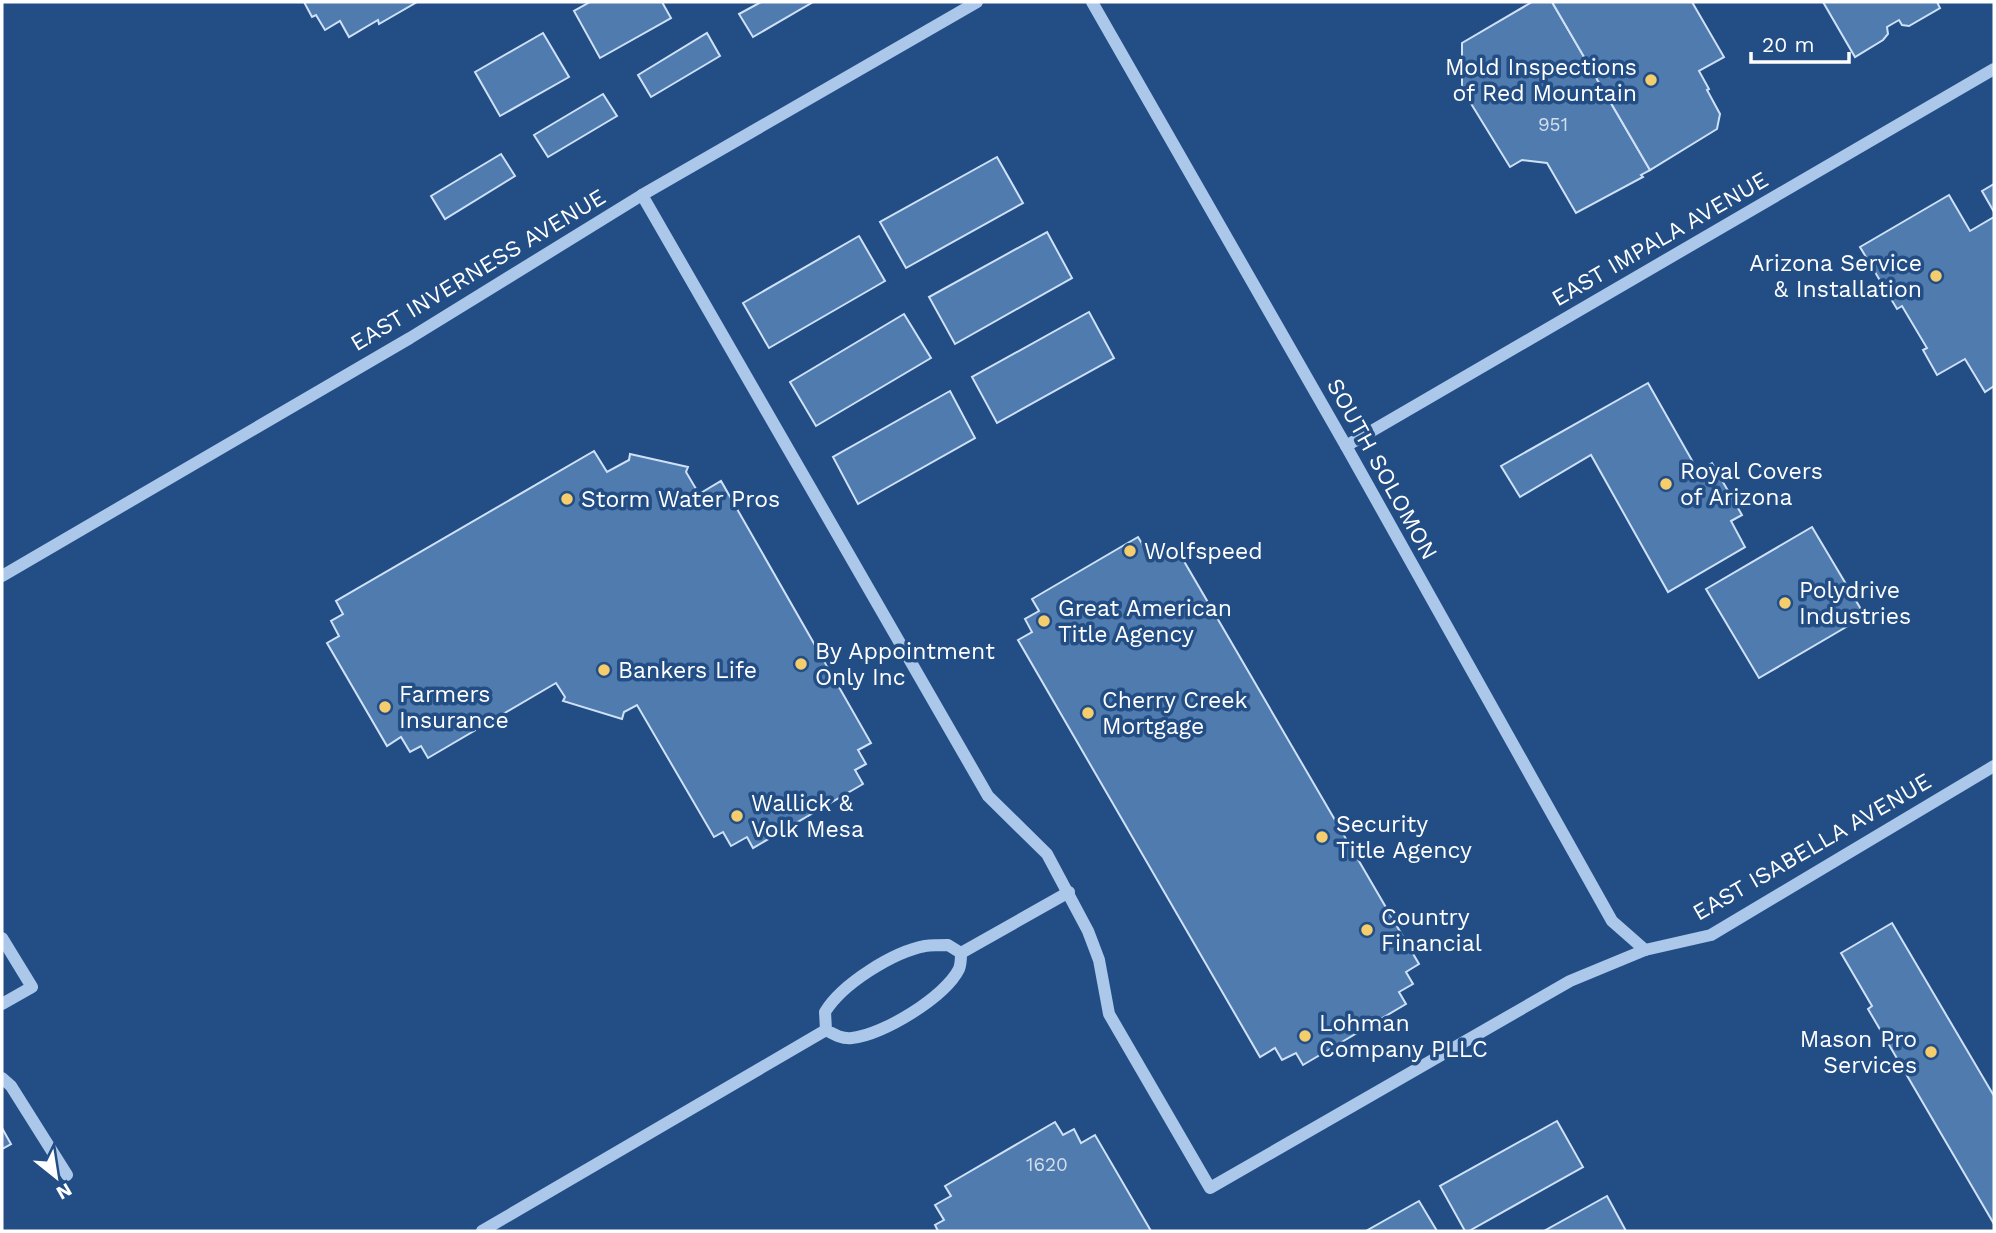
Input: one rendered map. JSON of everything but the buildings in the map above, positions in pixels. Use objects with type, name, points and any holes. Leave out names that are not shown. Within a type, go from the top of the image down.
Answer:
[{"type":"street","name":"EAST INVERNESS AVENUE","points":[[2,576],[410,338],[642,195],[977,2]]},
{"type":"street","name":"SOUTH SOLOMON","points":[[1092,2],[1346,446],[1612,921],[1644,950]]},
{"type":"street","name":"EAST IMPALA AVENUE","points":[[1346,446],[1994,69]]},
{"type":"street","points":[[642,195],[988,796],[1048,854],[1069,892],[961,953]]},
{"type":"street","name":"EAST ISABELLA AVENUE","points":[[1069,892],[1099,960],[1109,1014],[1210,1188],[1570,981],[1644,950],[1711,935],[1994,766]]},
{"type":"street","points":[[2,938],[32,987],[2,1004]]},
{"type":"street","points":[[826,1030],[825,1012],[830,1004],[841,991],[882,963],[925,946],[948,945],[961,953]]},
{"type":"street","points":[[826,1030],[841,1038],[870,1035],[912,1012],[944,989],[960,967],[961,953]]},
{"type":"street","points":[[482,1231],[826,1030]]},
{"type":"street","points":[[2,1078],[12,1086],[68,1175]]},
{"type":"place","name":"Mold Inspections of Red Mountain","points":[[1651,80]]},
{"type":"place","name":"Arizona Service & Installation","points":[[1936,276]]},
{"type":"place","name":"Royal Covers of Arizona","points":[[1666,484]]},
{"type":"place","name":"Storm Water Pros","points":[[567,499]]},
{"type":"place","name":"Wolfspeed","points":[[1130,551]]},
{"type":"place","name":"Polydrive Industries","points":[[1785,603]]},
{"type":"place","name":"Great American Title Agency","points":[[1044,621]]},
{"type":"place","name":"By Appointment Only Inc","points":[[801,664]]},
{"type":"place","name":"Bankers Life","points":[[604,670]]},
{"type":"place","name":"Farmers Insurance","points":[[385,707]]},
{"type":"place","name":"Cherry Creek Mortgage","points":[[1088,713]]},
{"type":"place","name":"Wallick & Volk Mesa","points":[[737,816]]},
{"type":"place","name":"Security Title Agency","points":[[1322,837]]},
{"type":"place","name":"Country Financial","points":[[1367,930]]},
{"type":"place","name":"Lohman Company PLLC","points":[[1305,1036]]},
{"type":"place","name":"Mason Pro Services","points":[[1931,1052]]}]
